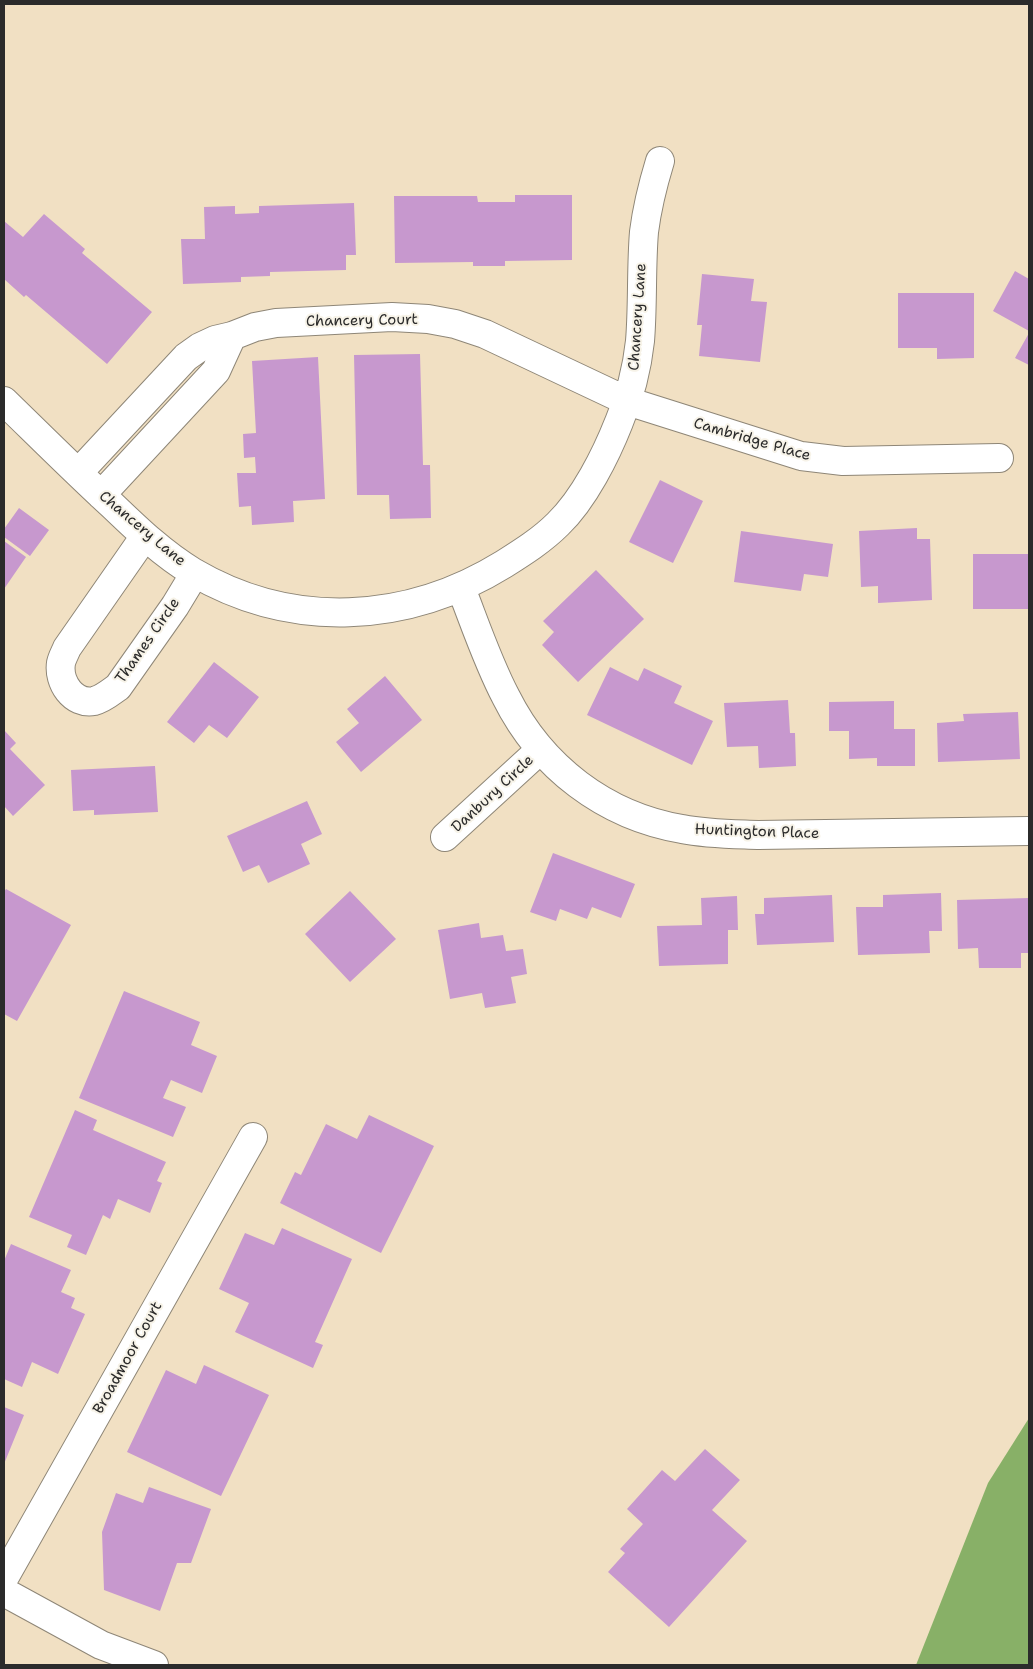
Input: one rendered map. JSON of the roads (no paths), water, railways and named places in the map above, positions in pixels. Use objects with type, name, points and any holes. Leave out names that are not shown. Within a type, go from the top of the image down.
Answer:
[{"type":"street","name":"Chancery Lane","points":[[4,402],[101,495],[170,557],[194,573],[232,592],[267,604],[301,611],[332,613],[367,612],[436,597],[461,588],[538,542],[560,522],[597,469],[605,454],[627,402],[635,372],[640,340],[644,231],[660,161]]},
{"type":"street","name":"Chancery Court","points":[[78,473],[186,357],[200,347],[215,340],[255,327],[276,323],[392,317],[428,319],[455,324],[485,334],[627,402]]},
{"type":"street","points":[[101,495],[216,371],[232,336]]},
{"type":"street","name":"Cambridge Place","points":[[627,402],[782,452],[820,460],[999,458]]},
{"type":"street","name":"Thames Circle","points":[[146,536],[67,648],[61,664],[62,678],[69,692],[80,699],[94,701],[118,687],[175,606],[194,573]]},
{"type":"street","name":"Huntington Place","points":[[461,588],[506,698],[540,750],[566,776],[591,795],[621,811],[652,822],[681,829],[716,834],[1029,831]]},
{"type":"street","name":"Danbury Circle","points":[[445,837],[540,750]]},
{"type":"street","name":"Broadmoor Court","points":[[4,1578],[253,1137]]},
{"type":"street","points":[[4,1592],[101,1645],[154,1665]]}]
